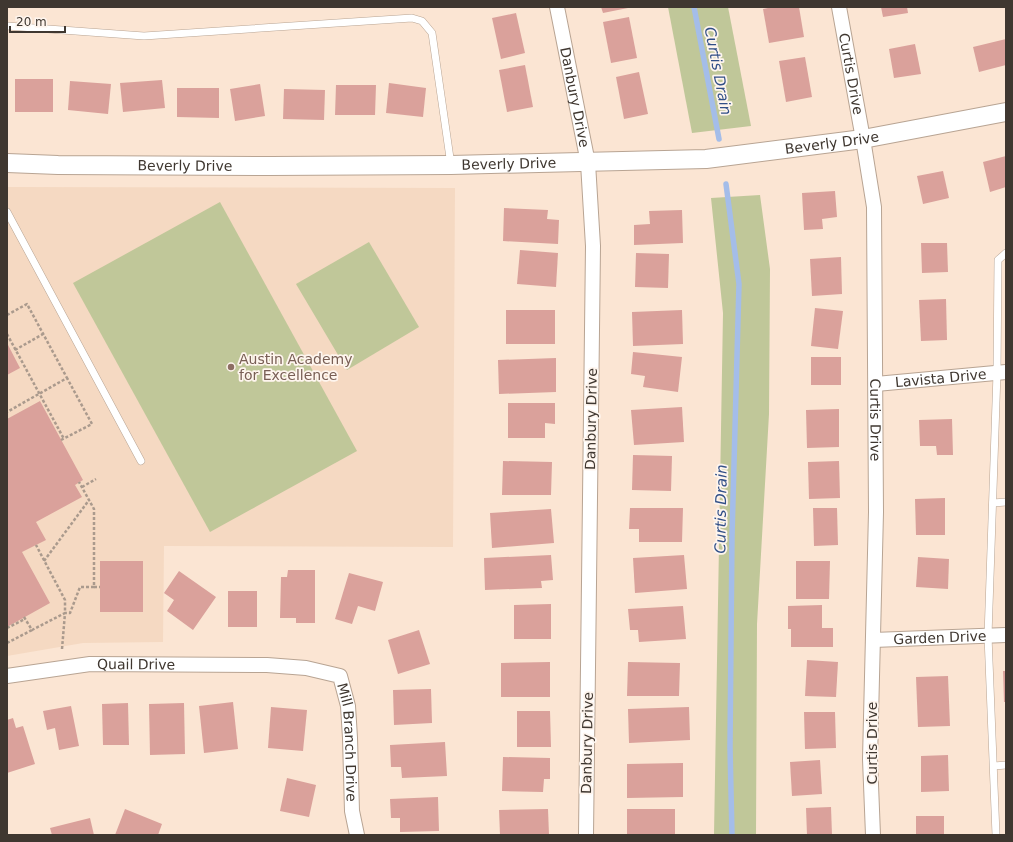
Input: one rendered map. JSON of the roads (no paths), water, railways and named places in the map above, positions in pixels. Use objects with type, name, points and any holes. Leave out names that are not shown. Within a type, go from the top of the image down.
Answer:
[{"type":"street","name":"Danbury Drive","points":[[557,7],[588,163],[593,254],[586,835]]},
{"type":"street","name":"Curtis Drive","points":[[839,7],[874,207],[876,512],[870,759],[873,835]]},
{"type":"street","name":"Beverly Drive","points":[[7,163],[66,165],[254,166],[451,165],[588,163],[706,159],[863,139],[1006,112]]},
{"type":"street","name":"Lavista Drive","points":[[876,384],[1001,372]]},
{"type":"street","name":"Garden Drive","points":[[873,640],[1006,635]]},
{"type":"street","name":"Quail Drive","points":[[7,676],[90,664],[267,665]]},
{"type":"street","name":"Mill Branch Drive","points":[[267,665],[306,668],[340,676],[348,706],[352,811],[357,835]]},
{"type":"lane","points":[[7,26],[144,36],[412,18],[422,21],[432,33],[451,165]]},
{"type":"lane","points":[[7,212],[141,461]]},
{"type":"lane","points":[[996,835],[988,636],[993,503],[1001,372],[998,260],[1006,253]]},
{"type":"lane","points":[[993,503],[1006,502]]},
{"type":"lane","points":[[994,766],[1006,765]]},
{"type":"waterway","name":"Curtis Drain","points":[[694,7],[719,139]]},
{"type":"waterway","name":"Curtis Drain","points":[[726,184],[739,284],[732,536],[730,747],[732,835]]},
{"type":"place","name":"Austin Academy for Excellence","points":[[231,367]]}]
